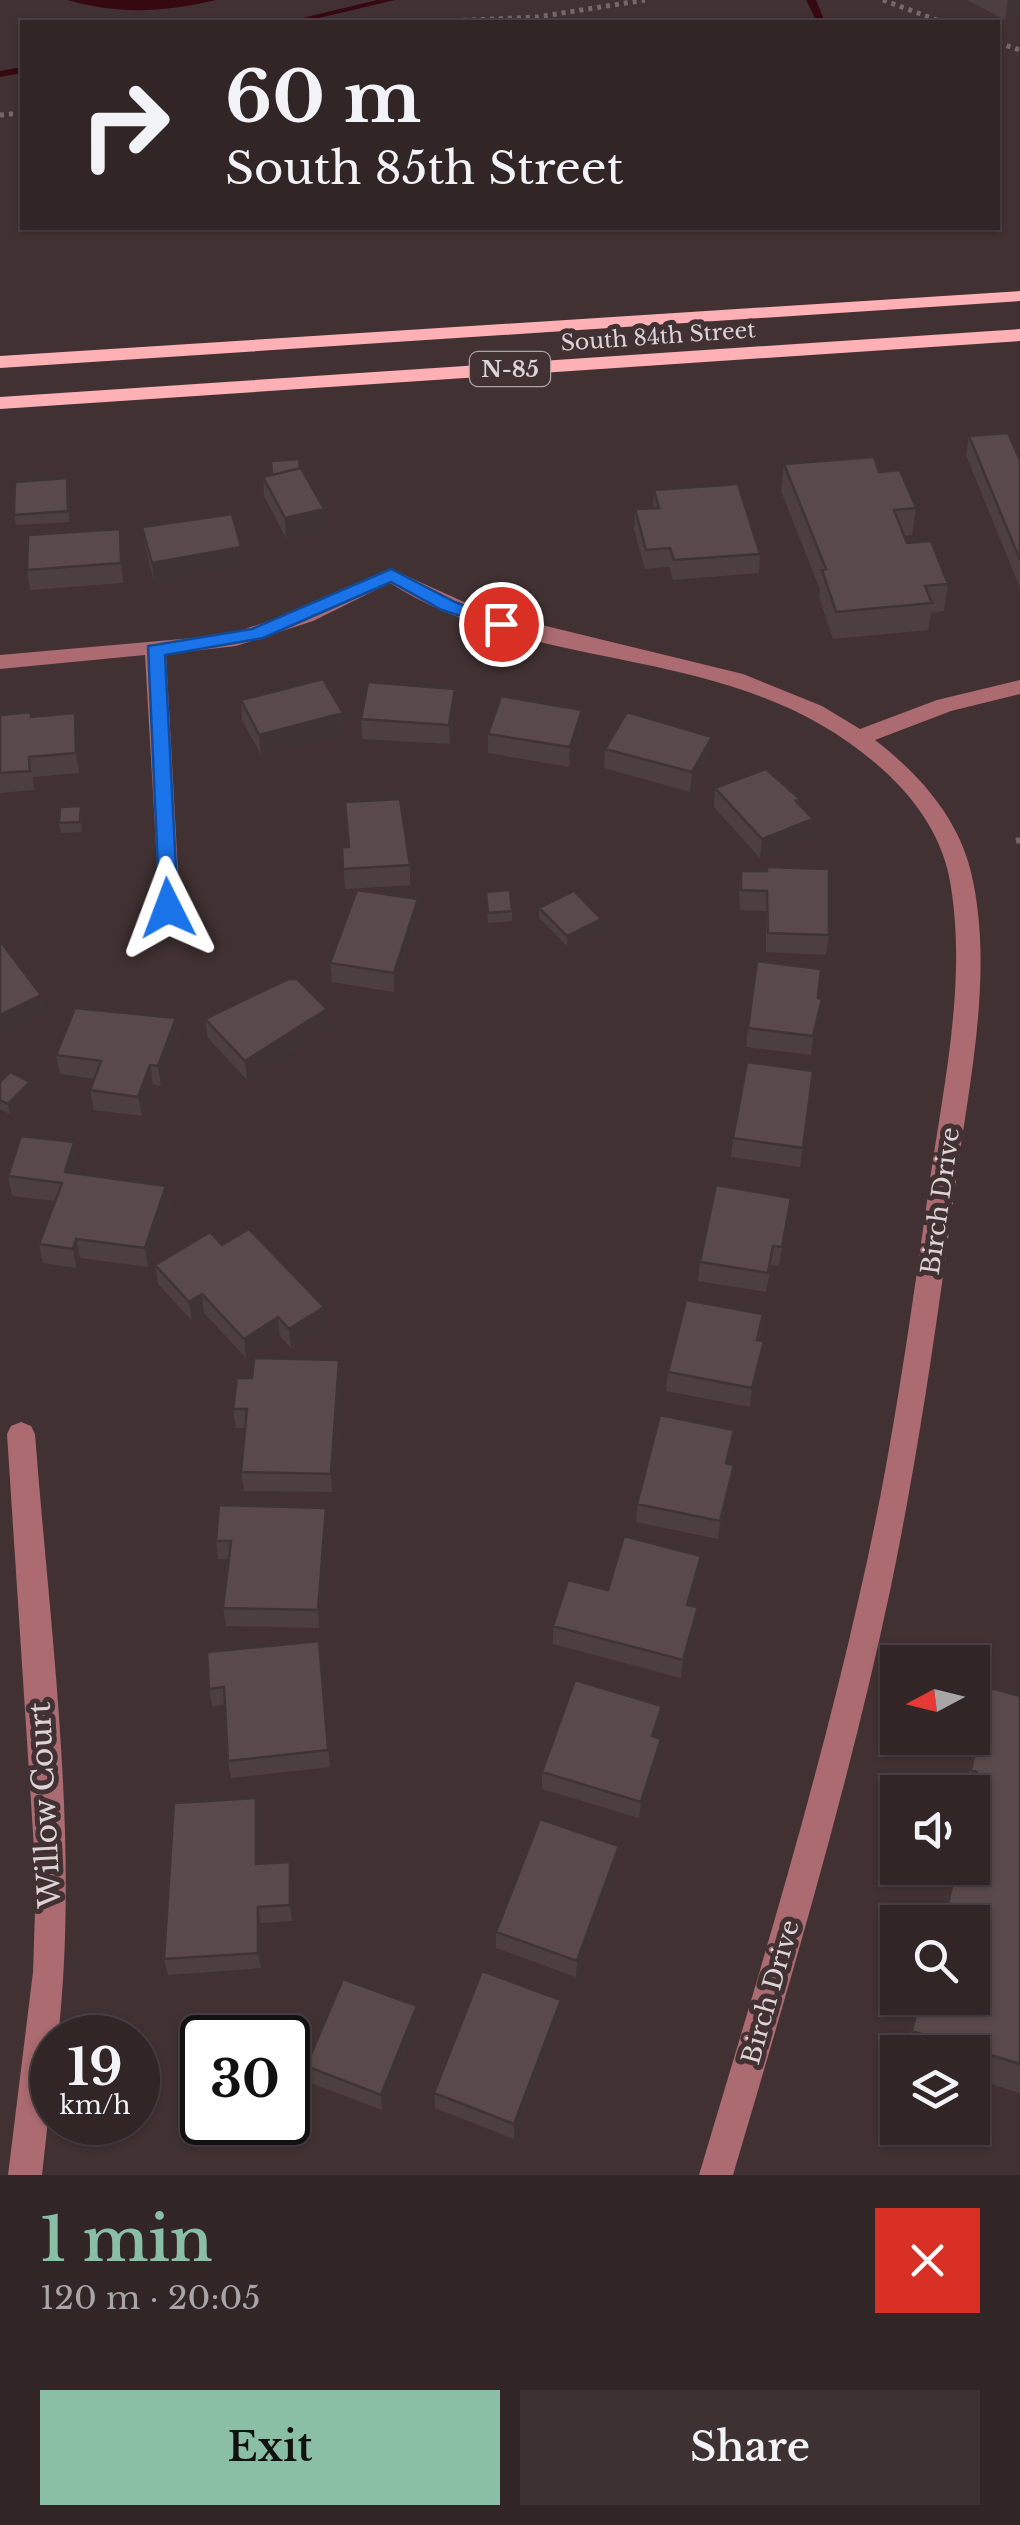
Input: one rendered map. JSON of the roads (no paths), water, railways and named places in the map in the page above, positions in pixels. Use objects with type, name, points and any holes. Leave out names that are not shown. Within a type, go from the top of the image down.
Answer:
[{"type":"main road","name":"South 84th Street","points":[[0,362],[1020,296]]},
{"type":"main road","name":"South 84th Street","points":[[0,403],[1020,334]]},
{"type":"street","name":"Birch Drive","points":[[155,650],[256,634],[391,574],[417,592],[481,618],[762,687],[805,705],[859,738],[924,800],[957,863],[965,935],[955,1091],[933,1255],[876,1591],[813,1840],[716,2175]]},
{"type":"street","points":[[0,662],[155,650],[168,908]]},
{"type":"street","points":[[859,738],[945,705],[1020,688]]},
{"type":"street","name":"Willow Court","points":[[21,1434],[52,1879],[49,1972],[25,2175]]},
{"type":"waterway","points":[[300,20],[390,0]]},
{"type":"waterway","points":[[811,0],[820,20]]},
{"type":"waterway","points":[[0,74],[20,70]]}]
